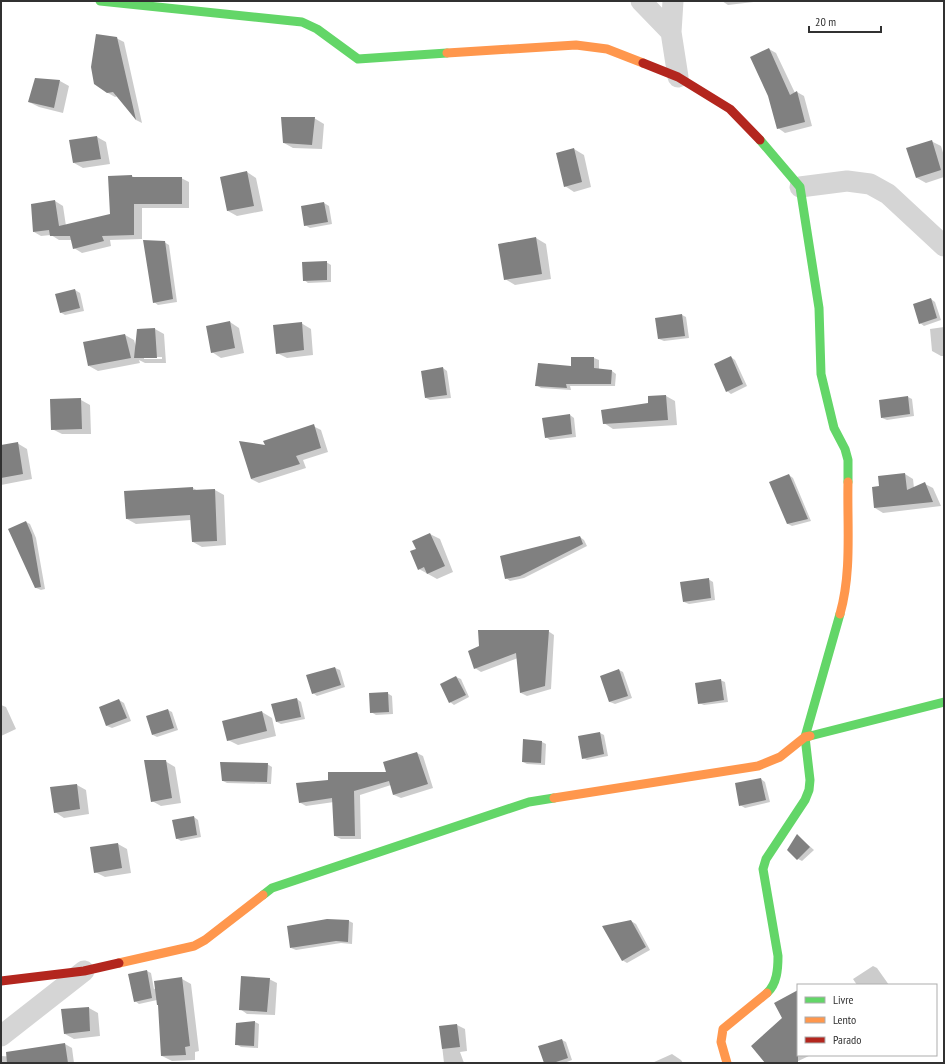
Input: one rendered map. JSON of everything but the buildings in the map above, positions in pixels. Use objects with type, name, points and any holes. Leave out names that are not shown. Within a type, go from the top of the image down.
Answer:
[{"type":"street","points":[[100,1],[302,22],[317,29],[358,59],[576,45],[607,49],[678,77],[730,110],[743,120],[754,132],[800,188],[819,308],[821,374],[834,428],[845,449],[848,460],[847,577],[845,596],[805,737],[810,780],[809,790],[805,800],[766,859],[763,869],[778,956],[778,968],[775,981],[769,991],[723,1029],[721,1039],[727,1063]]},
{"type":"street","points":[[641,1],[671,32]]},
{"type":"street","points":[[674,1],[671,32],[678,77]]},
{"type":"street","points":[[800,188],[848,181],[870,184],[888,194],[944,246]]},
{"type":"street","points":[[1,981],[84,970],[194,946],[205,940],[272,888],[529,802],[758,766],[780,757],[805,737],[944,702]]},
{"type":"street","points":[[1,1036],[84,970]]},
{"type":"traffic: fast","points":[[100,1],[302,22],[317,29],[358,59],[447,53]]},
{"type":"traffic: fast","points":[[760,140],[800,187],[819,308],[821,374],[834,428],[845,449],[848,460],[848,482]]},
{"type":"traffic: fast","points":[[767,993],[775,981],[778,956],[763,869],[766,859],[805,800],[809,790],[810,780],[805,737],[840,614]]},
{"type":"traffic: fast","points":[[810,736],[944,702]]},
{"type":"traffic: fast","points":[[263,895],[272,888],[529,802],[554,798]]},
{"type":"traffic: slow","points":[[447,53],[576,45],[607,49],[643,63]]},
{"type":"traffic: slow","points":[[840,614],[844,598],[848,565],[848,482]]},
{"type":"traffic: slow","points":[[554,798],[758,766],[780,757],[805,737],[810,736]]},
{"type":"traffic: slow","points":[[119,963],[194,946],[205,940],[263,895]]},
{"type":"traffic: slow","points":[[727,1063],[721,1042],[723,1029],[767,993]]},
{"type":"traffic: jam","points":[[643,63],[678,77],[730,109],[760,140]]},
{"type":"traffic: jam","points":[[1,981],[84,971],[119,963]]}]
